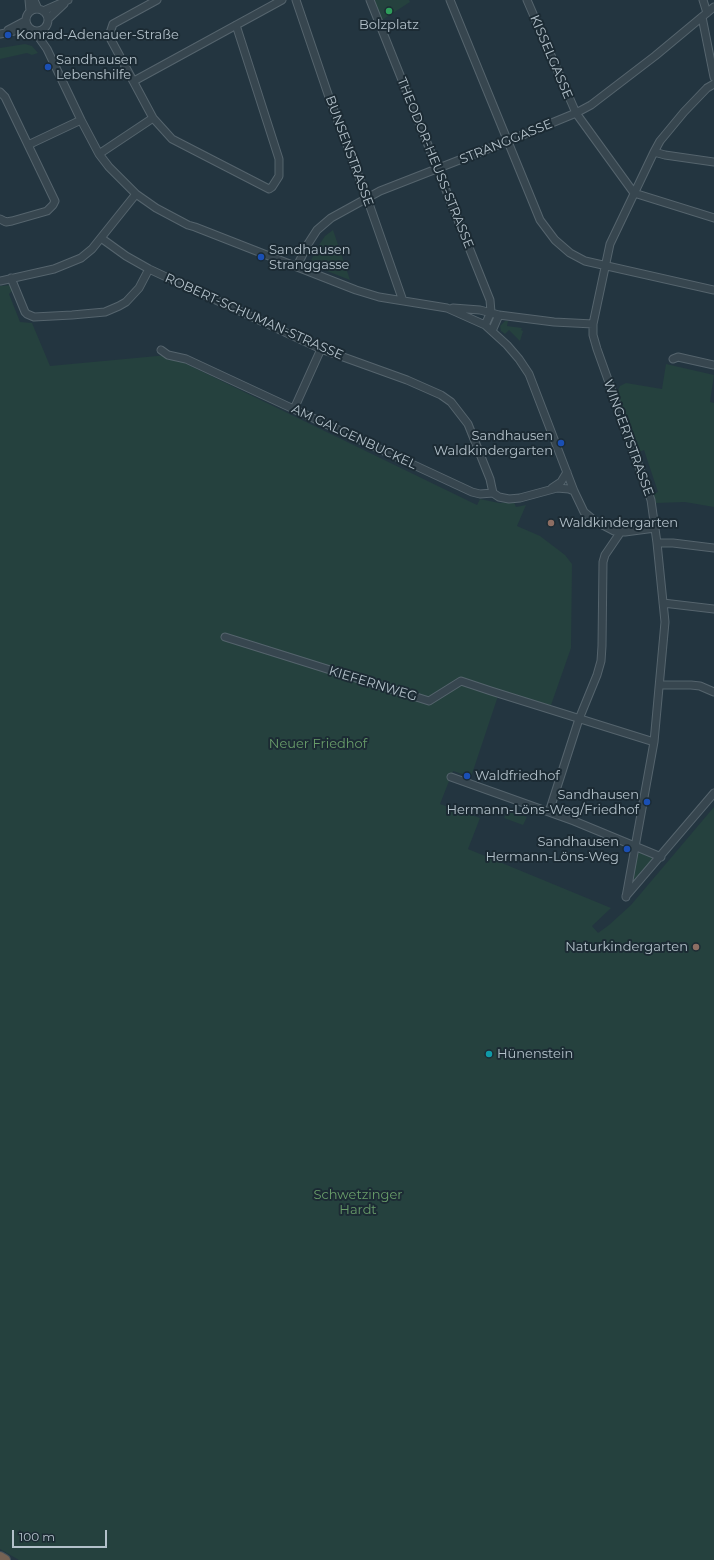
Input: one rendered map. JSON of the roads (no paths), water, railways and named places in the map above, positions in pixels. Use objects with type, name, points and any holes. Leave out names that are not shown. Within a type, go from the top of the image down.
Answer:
[{"type":"highway","points":[[0,1557],[5,1560]]},
{"type":"street","points":[[2,34],[25,21],[30,11],[29,0]]},
{"type":"street","points":[[34,0],[48,19]]},
{"type":"street","points":[[30,11],[41,10],[68,0]]},
{"type":"street","points":[[47,49],[44,29],[48,23],[48,19],[68,0]]},
{"type":"street","points":[[157,0],[112,24],[109,36],[134,81],[137,91],[153,118],[172,139],[269,189],[279,176],[279,159],[236,25]]},
{"type":"street","points":[[134,81],[282,0]]},
{"type":"street","name":"BUNSENSTRASSE","points":[[296,0],[330,100],[403,301]]},
{"type":"street","name":"THEODOR-HEUSS-STRASSE","points":[[370,0],[490,300],[491,312]]},
{"type":"street","points":[[450,0],[540,220],[551,235],[570,253],[585,261],[714,290]]},
{"type":"street","name":"KISSELGASSE","points":[[527,0],[576,113],[634,193]]},
{"type":"street","points":[[703,0],[714,78]]},
{"type":"street","name":"STRANGGASSE","points":[[297,266],[317,230],[331,218],[366,198],[576,113],[590,105],[714,7]]},
{"type":"street","points":[[25,21],[47,49],[81,120],[99,154],[108,167],[136,194],[156,208],[188,225],[362,292],[379,297],[447,308],[491,312],[554,322],[593,324]]},
{"type":"street","points":[[2,34],[44,29]]},
{"type":"street","name":"WINGERTSTRASSE","points":[[661,857],[626,896],[654,742],[665,622],[651,500],[597,349],[593,335],[593,324],[610,244],[654,152],[660,141],[684,112],[714,84]]},
{"type":"street","points":[[0,92],[5,97],[54,200],[53,205],[47,211],[12,221],[6,222],[0,219]]},
{"type":"street","points":[[99,154],[153,118]]},
{"type":"street","points":[[28,145],[81,120]]},
{"type":"street","points":[[654,152],[714,162]]},
{"type":"street","points":[[634,193],[714,218]]},
{"type":"street","points":[[0,282],[11,278],[64,266],[81,258],[92,249],[136,194]]},
{"type":"street","name":"ROBERT-SCHUMAN-STRASSE","points":[[101,238],[126,256],[149,269],[321,349],[424,387],[451,402],[468,424],[490,479],[493,493]]},
{"type":"street","points":[[11,278],[27,314],[34,317],[72,315],[105,312],[126,302],[139,288],[149,269]]},
{"type":"street","points":[[447,308],[485,326],[519,358],[529,374],[581,507],[589,516],[604,527],[620,533],[655,528]]},
{"type":"street","points":[[485,326],[491,312]]},
{"type":"street","points":[[492,331],[499,314]]},
{"type":"street","points":[[294,409],[321,349]]},
{"type":"street","name":"AM GALGENBUCKEL","points":[[161,350],[168,355],[186,359],[472,492],[493,493],[499,497],[508,499],[520,498],[550,489],[563,488],[574,491]]},
{"type":"street","points":[[672,359],[678,357],[714,366]]},
{"type":"street","name":"AM GALGENBUCKEL","points":[[550,489],[562,482],[567,472]]},
{"type":"street","points":[[549,812],[601,661],[603,562],[605,555],[620,533]]},
{"type":"street","points":[[657,543],[673,543],[714,548]]},
{"type":"street","points":[[663,603],[714,610]]},
{"type":"street","name":"KIEFERNWEG","points":[[225,636],[429,701],[461,680],[491,692],[654,742]]},
{"type":"street","points":[[660,684],[700,686],[714,692]]},
{"type":"street","points":[[450,777],[549,812],[635,845],[661,857],[714,794]]},
{"type":"place","name":"Bolzplatz","points":[[389,11]]},
{"type":"place","name":"Konrad-Adenauer-Straße","points":[[8,35]]},
{"type":"place","name":"Sandhausen Lebenshilfe","points":[[48,67]]},
{"type":"place","name":"Sandhausen Stranggasse","points":[[261,257]]},
{"type":"place","name":"Sandhausen Waldkindergarten","points":[[561,443]]},
{"type":"place","name":"Waldkindergarten","points":[[551,523]]},
{"type":"place","name":"Waldfriedhof","points":[[467,776]]},
{"type":"place","name":"Sandhausen Hermann-Löns-Weg/Friedhof","points":[[647,802]]},
{"type":"place","name":"Sandhausen Hermann-Löns-Weg","points":[[627,849]]},
{"type":"place","name":"Naturkindergarten","points":[[696,947]]},
{"type":"place","name":"Hünenstein","points":[[489,1054]]},
{"type":"park label","name":"Neuer Friedhof","points":[[318,744]]},
{"type":"park label","name":"Schwetzinger Hardt","points":[[358,1202]]}]
